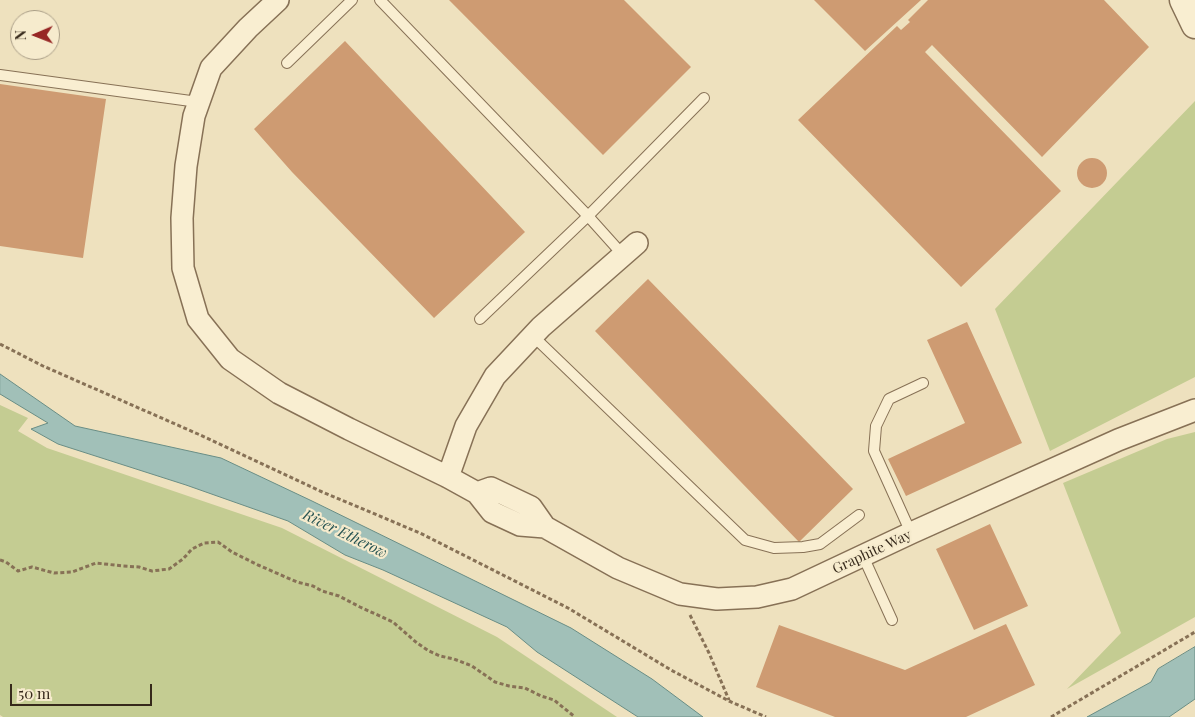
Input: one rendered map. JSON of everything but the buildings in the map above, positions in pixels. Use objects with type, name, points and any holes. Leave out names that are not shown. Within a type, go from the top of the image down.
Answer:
[{"type":"street","points":[[278,0],[248,28],[211,68],[194,116],[186,166],[182,218],[183,268],[198,320],[230,359],[279,392],[448,477],[466,426],[495,376],[541,327],[630,249]]},
{"type":"street","points":[[1183,0],[1195,25]]},
{"type":"street","name":"Graphite Way","points":[[448,477],[478,493],[492,512],[520,524],[546,527],[618,568],[680,594],[717,600],[757,597],[792,589],[1118,440],[1195,410]]},
{"type":"lane","points":[[287,64],[352,0]]},
{"type":"lane","points":[[380,0],[588,216],[630,249]]},
{"type":"lane","points":[[0,75],[198,102]]},
{"type":"lane","points":[[480,319],[588,216],[704,98]]},
{"type":"lane","points":[[533,336],[746,540],[774,548],[803,547],[820,544],[859,515]]},
{"type":"lane","points":[[911,533],[874,450],[876,426],[889,399],[922,383]]},
{"type":"lane","points":[[864,556],[892,620]]},
{"type":"path","points":[[0,344],[43,366],[198,434],[320,491],[420,533],[568,608],[672,670],[729,701],[766,717]]},
{"type":"path","points":[[0,560],[18,571],[32,567],[54,573],[72,572],[96,562],[139,567],[152,571],[169,569],[183,559],[192,549],[204,543],[218,542],[232,552],[258,565],[297,582],[339,596],[393,622],[429,651],[472,666],[495,682],[525,688],[554,700],[575,717]]},
{"type":"path","points":[[680,594],[709,653],[729,701]]},
{"type":"path","points":[[1051,717],[1195,632]]},
{"type":"green space","points":[[1195,101],[1195,377],[1050,451],[995,309]]},
{"type":"green space","points":[[0,405],[28,418],[18,431],[47,448],[282,528],[497,637],[617,717],[3,717],[0,715]]},
{"type":"green space","points":[[1195,432],[1195,617],[1067,689],[1121,633],[1063,483],[1167,439]]},
{"type":"water","name":"River Etherow","points":[[0,374],[75,426],[221,458],[312,501],[571,628],[652,679],[703,717],[638,717],[537,652],[507,627],[383,570],[345,555],[288,521],[186,485],[58,444],[31,429],[48,423],[0,394]]},
{"type":"water","points":[[1195,647],[1195,699],[1169,717],[1087,717],[1151,682],[1158,669]]}]
